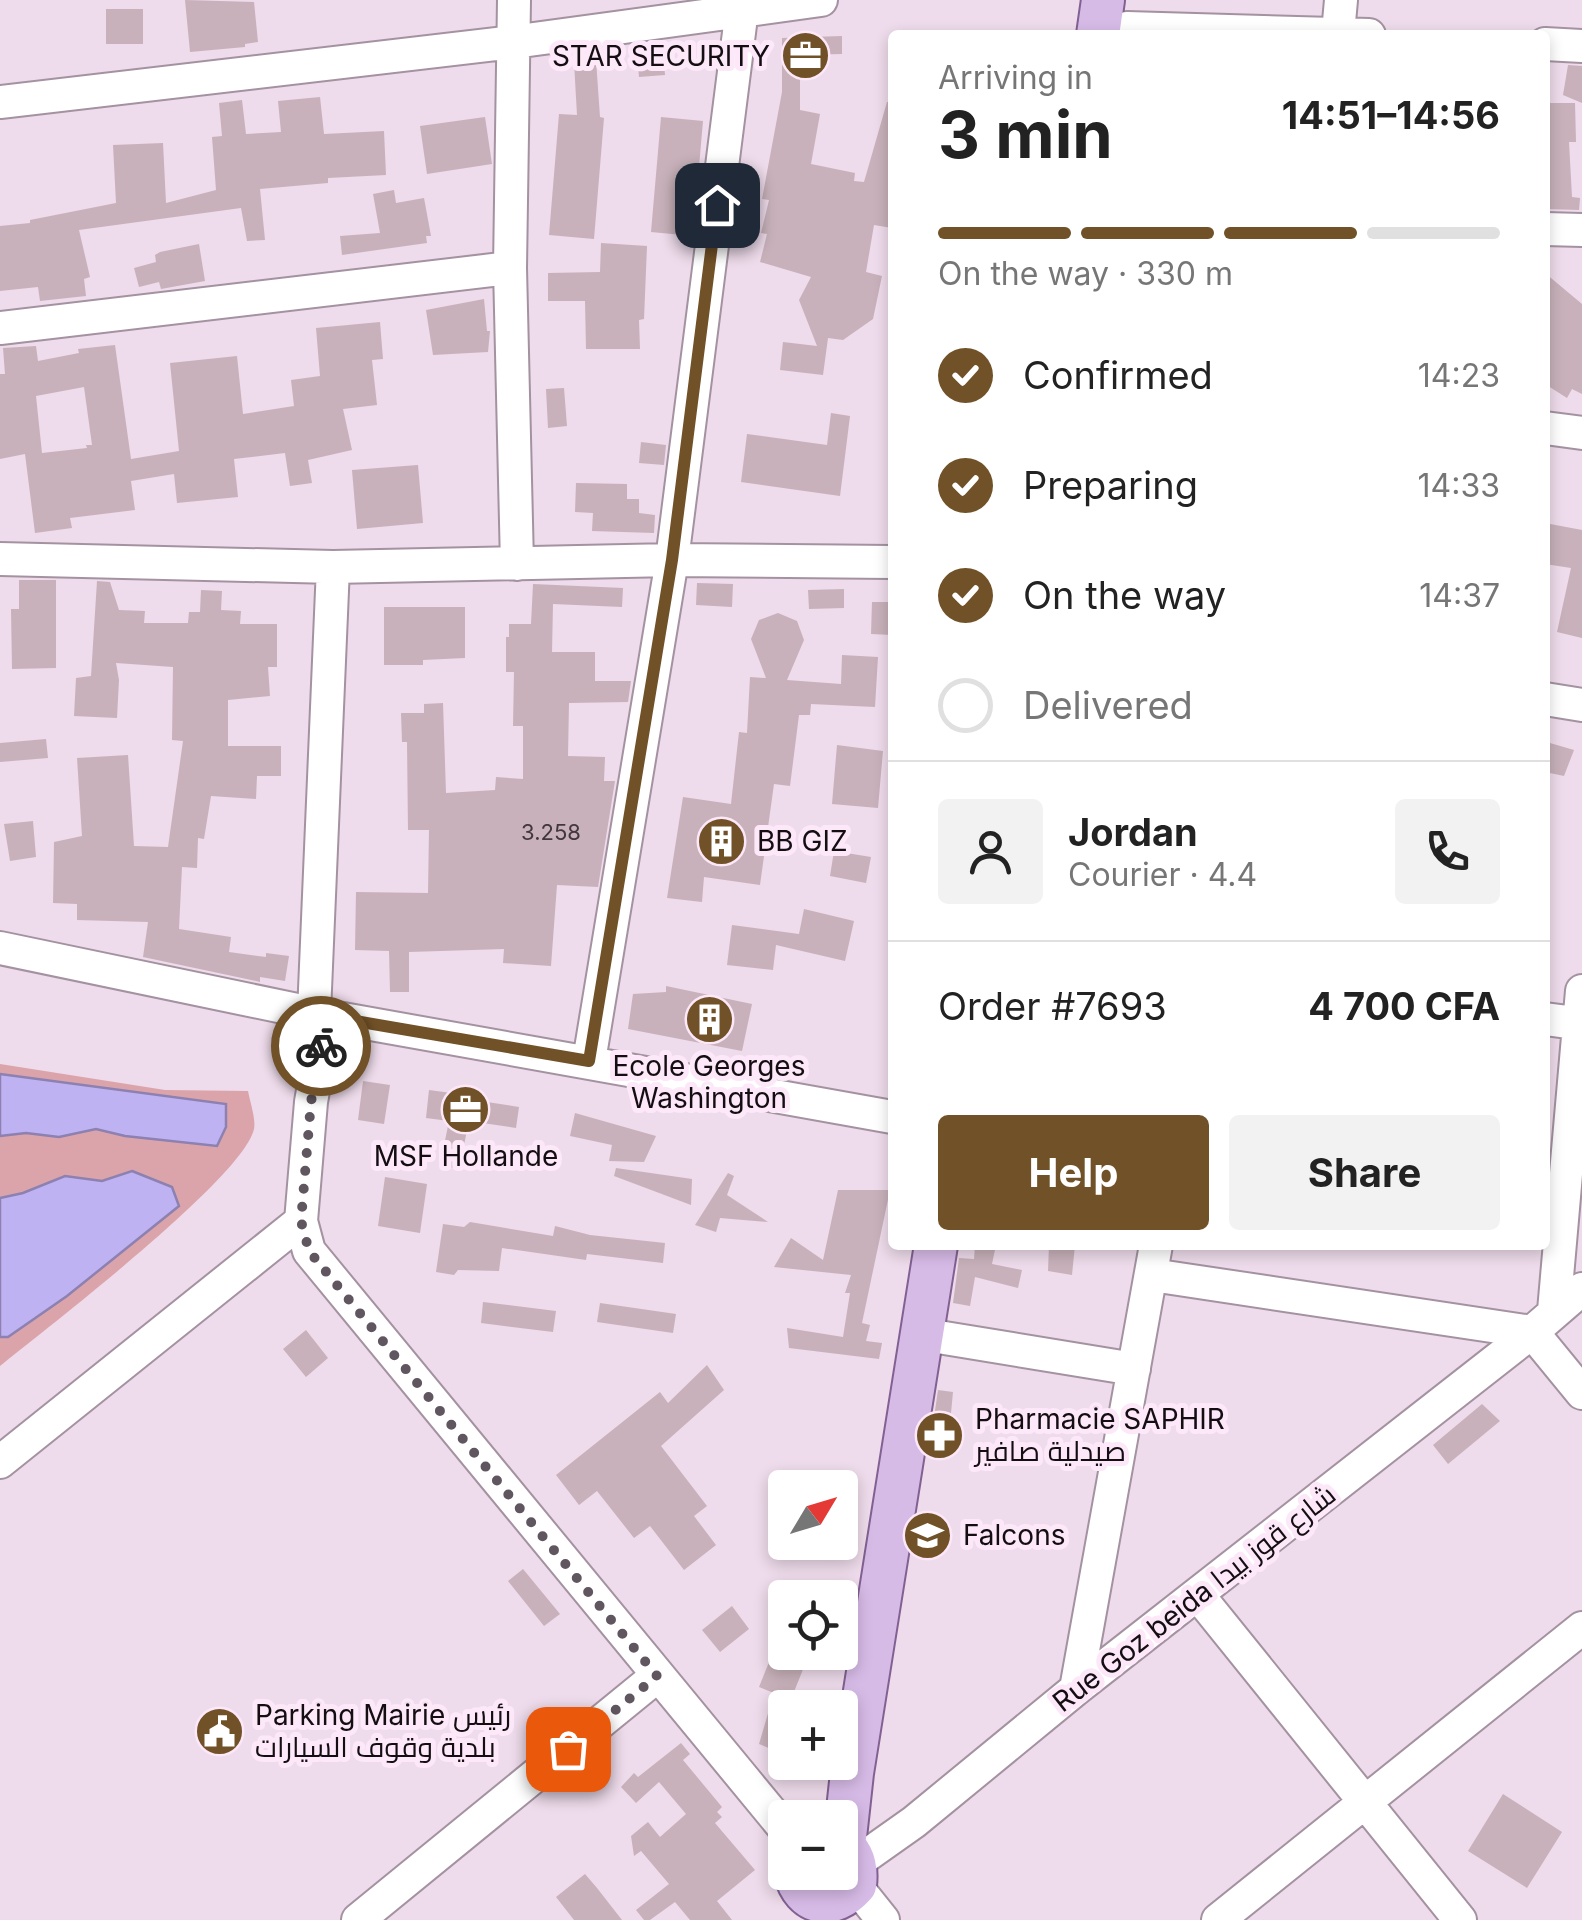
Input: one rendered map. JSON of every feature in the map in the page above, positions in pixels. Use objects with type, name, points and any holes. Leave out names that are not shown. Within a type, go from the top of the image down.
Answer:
[{"type":"main road","points":[[842,1690],[908,1250]]},
{"type":"main road","points":[[847,1800],[935,1250]]},
{"type":"street","points":[[514,0],[510,268],[517,564]]},
{"type":"street","points":[[0,102],[513,42],[820,0]]},
{"type":"street","points":[[1341,0],[1352,30]]},
{"type":"street","points":[[589,1061],[672,560],[742,8]]},
{"type":"street","points":[[1117,20],[1286,30]]},
{"type":"street","points":[[1550,44],[1582,46]]},
{"type":"street","points":[[1550,229],[1582,230]]},
{"type":"street","points":[[0,328],[510,268]]},
{"type":"street","points":[[1550,429],[1582,433]]},
{"type":"street","points":[[0,559],[333,567],[672,560],[888,562]]},
{"type":"street","points":[[333,567],[320,1014],[301,1221],[309,1251],[768,1809]]},
{"type":"street","points":[[1550,700],[1582,705]]},
{"type":"street","points":[[0,948],[320,1014],[888,1116]]},
{"type":"street","points":[[1550,1238],[1568,1022],[1582,991]]},
{"type":"street","points":[[0,1462],[301,1221]]},
{"type":"street","points":[[1549,1250],[1543,1322],[1582,1394]]},
{"type":"street","points":[[1076,1689],[1154,1260],[1543,1322]]},
{"type":"street","name":"Rue Goz beida شارع قوز بيدا","points":[[858,1862],[914,1822],[1582,1288]]},
{"type":"street","points":[[920,1334],[1134,1369]]},
{"type":"street","points":[[1198,1595],[1460,1920]]},
{"type":"street","points":[[1218,1920],[1582,1628]]},
{"type":"street","points":[[358,1920],[657,1676]]},
{"type":"street","points":[[841,1890],[884,1920]]},
{"type":"shaded area","points":[[0,1064],[165,1090],[248,1091],[254,1129],[242,1152],[181,1216],[0,1366]]},
{"type":"shaded area","points":[[0,1074],[226,1104],[226,1127],[217,1146],[96,1129],[59,1137],[26,1133],[0,1136]]},
{"type":"shaded area","points":[[132,1171],[172,1187],[179,1206],[67,1296],[8,1337],[0,1337],[0,1198],[65,1176],[102,1181]]},
{"type":"building","points":[[185,0],[254,2],[258,42],[245,47],[190,52]]},
{"type":"building","points":[[106,9],[143,9],[143,44],[106,44]]},
{"type":"building","points":[[842,36],[842,54],[800,55],[800,110],[820,114],[811,164],[855,173],[854,181],[864,182],[888,102],[888,227],[874,225],[866,272],[882,276],[873,319],[843,340],[828,338],[823,375],[780,370],[783,342],[817,346],[799,300],[811,277],[760,262],[767,234],[761,233],[769,200],[762,199],[782,92],[782,38]]},
{"type":"building","points":[[663,49],[665,75],[639,77],[637,51]]},
{"type":"building","points":[[596,60],[600,117],[604,118],[594,239],[549,235],[559,114],[577,115],[574,62]]},
{"type":"building","points":[[1568,65],[1582,66],[1582,103],[1563,95]]},
{"type":"building","points":[[320,97],[324,134],[384,131],[386,175],[328,178],[328,183],[260,189],[265,240],[247,241],[241,208],[79,230],[90,277],[84,279],[86,296],[40,301],[38,287],[0,291],[0,226],[116,203],[113,145],[163,143],[166,203],[216,190],[212,137],[222,136],[219,103],[242,100],[246,134],[281,132],[278,101]]},
{"type":"building","points":[[1550,103],[1575,103],[1576,142],[1569,142],[1572,197],[1580,198],[1579,210],[1550,209]]},
{"type":"building","points":[[485,117],[492,164],[427,174],[420,126]]},
{"type":"building","points":[[661,117],[703,121],[693,236],[651,232]]},
{"type":"building","points":[[394,190],[396,203],[424,198],[431,236],[426,236],[427,243],[342,255],[340,236],[380,233],[373,194]]},
{"type":"building","points":[[601,243],[647,246],[640,349],[586,349],[585,301],[548,301],[548,273],[600,272]]},
{"type":"building","points":[[199,244],[205,281],[161,289],[159,282],[139,287],[134,268],[156,262],[155,255],[160,252]]},
{"type":"building","points":[[1550,277],[1582,304],[1582,394],[1572,389],[1567,398],[1550,387]]},
{"type":"building","points":[[484,299],[490,331],[488,352],[433,355],[426,310]]},
{"type":"building","points":[[380,322],[383,359],[372,360],[377,405],[343,409],[352,450],[308,460],[312,483],[290,486],[285,453],[234,459],[238,497],[177,503],[174,474],[131,481],[135,510],[70,518],[72,528],[35,533],[25,454],[0,459],[3,348],[36,346],[38,361],[79,353],[78,349],[115,345],[131,459],[179,451],[170,363],[237,356],[243,414],[294,406],[291,380],[320,376],[316,328]],"holes":[[[84,387],[92,445],[42,453],[36,396]]]},
{"type":"building","points":[[564,388],[567,426],[548,428],[546,389]]},
{"type":"building","points":[[831,413],[850,416],[840,496],[741,482],[747,434],[827,445]]},
{"type":"building","points":[[641,442],[666,445],[664,465],[639,463]]},
{"type":"building","points":[[418,465],[423,523],[357,529],[352,470]]},
{"type":"building","points":[[576,483],[627,484],[627,499],[639,499],[639,513],[655,515],[654,533],[592,531],[593,513],[575,512]]},
{"type":"building","points":[[1550,524],[1582,530],[1582,638],[1557,632],[1571,568],[1550,565]]},
{"type":"building","points":[[19,580],[56,580],[56,668],[12,669],[11,609],[19,609]]},
{"type":"building","points":[[97,581],[110,582],[119,610],[145,611],[144,623],[188,623],[189,612],[200,612],[201,590],[222,591],[221,610],[241,611],[240,624],[277,624],[277,667],[268,667],[270,696],[228,700],[228,746],[281,746],[281,776],[257,776],[256,799],[211,796],[204,839],[198,838],[197,868],[182,867],[179,929],[231,937],[229,952],[289,956],[285,981],[260,977],[260,982],[143,957],[148,922],[77,920],[77,904],[53,903],[54,842],[82,836],[77,758],[128,755],[134,846],[168,847],[183,741],[172,740],[173,667],[116,663],[117,718],[74,716],[76,678],[91,676]]},
{"type":"building","points":[[697,583],[733,584],[732,607],[696,605]]},
{"type":"building","points":[[533,584],[623,588],[622,607],[553,604],[552,652],[595,652],[595,681],[631,681],[628,702],[569,703],[568,756],[605,757],[604,781],[615,781],[598,887],[557,885],[551,966],[503,963],[504,949],[409,952],[409,992],[390,992],[389,951],[355,950],[356,892],[428,893],[429,830],[408,830],[407,742],[402,742],[401,713],[424,713],[424,704],[443,703],[446,793],[495,790],[496,777],[523,779],[523,726],[513,726],[514,672],[506,672],[506,637],[509,624],[531,624]]},
{"type":"building","points":[[844,589],[844,608],[809,609],[808,590]]},
{"type":"building","points":[[872,602],[888,602],[888,635],[871,634]]},
{"type":"building","points":[[384,607],[465,607],[465,658],[423,660],[423,665],[384,665]]},
{"type":"building","points":[[778,613],[797,621],[804,640],[787,680],[841,684],[842,655],[878,657],[875,707],[811,704],[810,715],[799,715],[790,786],[774,784],[760,885],[704,877],[702,902],[667,898],[683,797],[731,804],[739,732],[747,733],[750,677],[766,678],[751,639],[759,620]]},
{"type":"building","points":[[46,739],[48,758],[0,762],[0,743]]},
{"type":"building","points":[[1550,743],[1574,750],[1564,776],[1550,773]]},
{"type":"building","points":[[837,745],[883,751],[878,808],[832,804]]},
{"type":"building","points":[[33,821],[36,857],[10,861],[4,824]]},
{"type":"building","points":[[834,851],[871,857],[866,883],[830,876]]},
{"type":"building","points":[[804,909],[854,921],[845,961],[776,945],[773,970],[727,965],[732,925],[799,934]]},
{"type":"building","name":"Ecole Georges Washington","points":[[666,986],[752,1004],[742,1051],[628,1029],[633,994],[666,992]]},
{"type":"building","points":[[363,1081],[390,1085],[384,1124],[358,1120]]},
{"type":"building","points":[[429,1090],[519,1107],[516,1128],[469,1121],[459,1169],[440,1165],[449,1121],[426,1118]]},
{"type":"building","points":[[575,1113],[656,1136],[644,1162],[609,1161],[612,1145],[570,1136]]},
{"type":"building","points":[[616,1168],[692,1179],[691,1205],[614,1176]]},
{"type":"building","points":[[728,1173],[734,1176],[727,1195],[768,1222],[720,1218],[716,1232],[695,1225]]},
{"type":"building","points":[[385,1177],[427,1184],[420,1233],[378,1226]]},
{"type":"building","points":[[838,1190],[888,1190],[862,1323],[870,1325],[866,1341],[882,1343],[879,1359],[789,1348],[787,1328],[843,1337],[850,1293],[845,1293],[851,1275],[774,1267],[791,1238],[823,1260]]},
{"type":"building","points":[[470,1222],[553,1236],[555,1226],[590,1235],[665,1243],[663,1263],[587,1254],[586,1260],[502,1248],[499,1271],[458,1270],[454,1275],[436,1272],[443,1224],[464,1227]]},
{"type":"building","points":[[975,1250],[995,1250],[992,1264],[1022,1270],[1018,1288],[975,1277],[970,1306],[953,1303],[959,1258],[974,1259]]},
{"type":"building","points":[[1049,1250],[1074,1250],[1072,1275],[1048,1271]]},
{"type":"building","points":[[483,1302],[556,1311],[553,1332],[481,1323]]},
{"type":"building","points":[[600,1303],[676,1314],[673,1333],[597,1322]]},
{"type":"building","points":[[306,1330],[328,1358],[306,1377],[283,1349]]},
{"type":"building","points":[[707,1365],[724,1390],[661,1446],[707,1506],[694,1516],[716,1545],[684,1570],[650,1526],[634,1538],[597,1491],[579,1505],[556,1475],[660,1392],[668,1403]]},
{"type":"building","name":"Pharmacie SAPHIR صيدلية صافير","points":[[938,1390],[953,1392],[947,1455],[929,1452]]},
{"type":"building","points":[[1482,1404],[1500,1421],[1448,1464],[1433,1445]]},
{"type":"building","points":[[523,1569],[560,1614],[544,1626],[508,1581]]},
{"type":"building","points":[[732,1606],[749,1629],[720,1652],[702,1630]]},
{"type":"building","points":[[768,1664],[768,1670],[803,1670],[795,1690],[759,1687]]},
{"type":"building","points":[[768,1713],[768,1748],[759,1744]]},
{"type":"building","points":[[681,1743],[690,1754],[683,1760],[722,1807],[717,1812],[722,1817],[715,1823],[755,1870],[717,1901],[732,1920],[690,1920],[675,1902],[650,1920],[644,1920],[636,1910],[669,1884],[641,1851],[634,1856],[631,1836],[648,1822],[660,1837],[686,1814],[659,1782],[636,1803],[621,1787],[634,1773],[638,1777]]},
{"type":"building","points":[[1503,1794],[1562,1832],[1527,1888],[1468,1851]]},
{"type":"building","points":[[585,1874],[622,1920],[574,1920],[556,1897]]},
{"type":"way so far","points":[[321,1046],[311,1102],[301,1221],[309,1251],[657,1676],[568,1749]]},
{"type":"place","name":"STAR SECURITY","points":[[805,56]]},
{"type":"place","name":"BB GIZ","points":[[722,841]]},
{"type":"place","name":"Ecole Georges Washington","points":[[709,1019]]},
{"type":"place","name":"MSF Hollande","points":[[466,1109]]},
{"type":"place","name":"Pharmacie SAPHIR صيدلية صافير","points":[[940,1435]]},
{"type":"place","name":"Falcons","points":[[928,1535]]},
{"type":"place","name":"Parking Mairie رئيس بلدية وقوف السيارات","points":[[220,1731]]},
{"type":"route","points":[[321,1046],[326,1016],[589,1061],[672,560],[717,205]]}]
